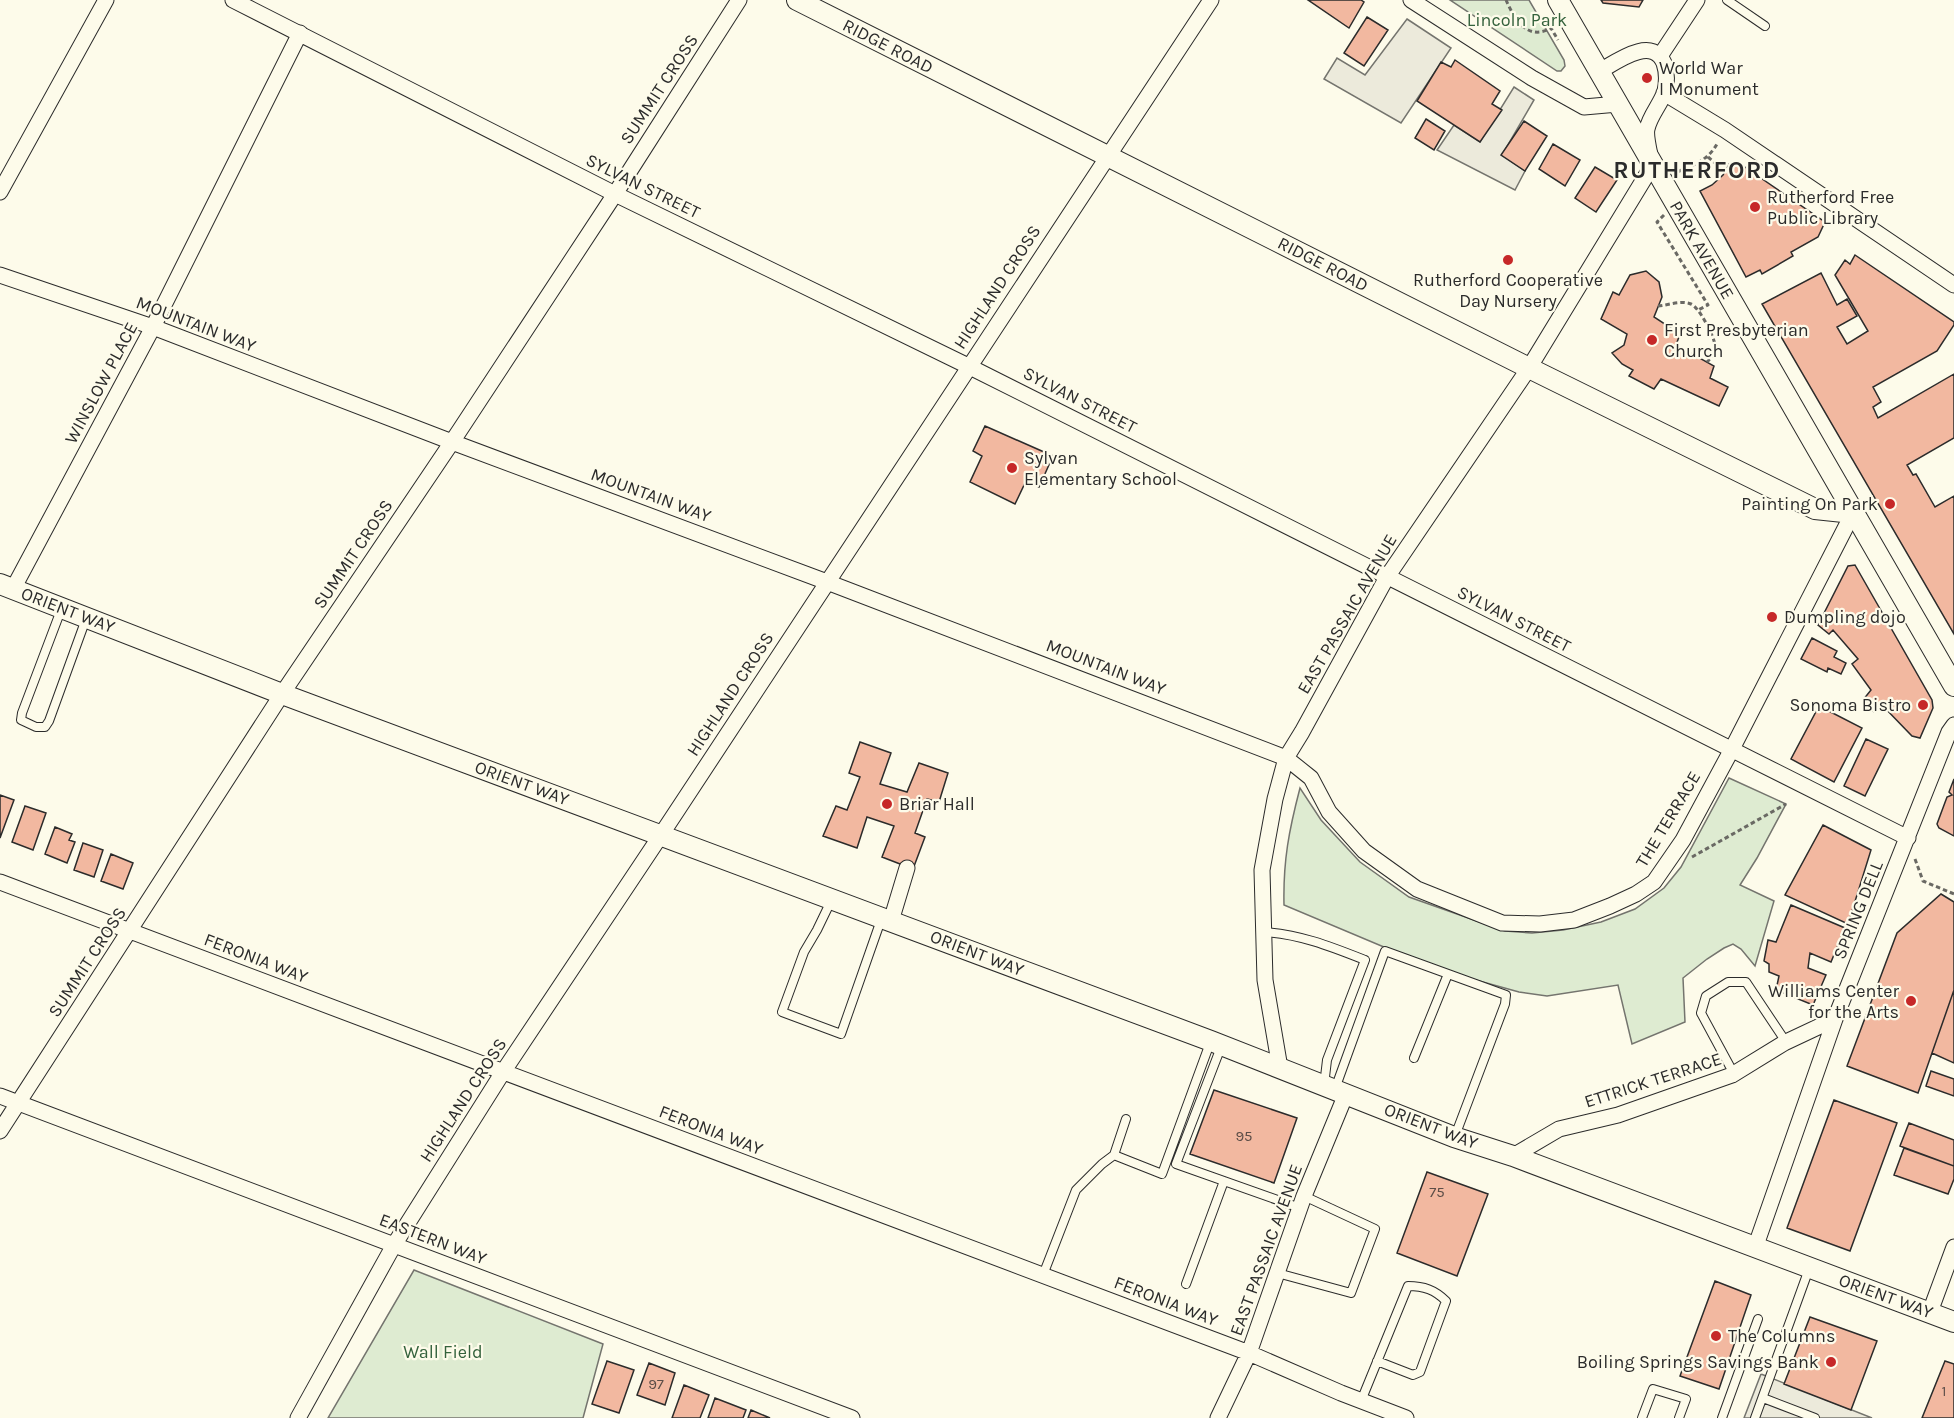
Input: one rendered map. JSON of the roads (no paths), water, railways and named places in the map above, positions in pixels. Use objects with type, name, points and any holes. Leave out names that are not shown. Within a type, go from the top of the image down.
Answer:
[{"type":"street","points":[[0,192],[106,0]]},
{"type":"street","name":"SYLVAN STREET","points":[[233,0],[615,194],[968,366],[1908,838]]},
{"type":"street","name":"SUMMIT CROSS","points":[[0,1131],[282,694],[452,442],[739,0]]},
{"type":"street","name":"RIDGE ROAD","points":[[797,0],[1815,509],[1853,513]]},
{"type":"street","name":"HIGHLAND CROSS","points":[[298,1418],[394,1245],[503,1072],[1211,0]]},
{"type":"street","points":[[1412,0],[1532,78],[1584,107],[1618,104]]},
{"type":"street","name":"PARK AVENUE","points":[[1558,0],[1954,686]]},
{"type":"street","points":[[1660,56],[1697,0]]},
{"type":"street","name":"WINSLOW PLACE","points":[[6,587],[153,327],[300,33]]},
{"type":"street","points":[[1600,71],[1639,51],[1647,51],[1660,56],[1667,80],[1664,93],[1647,130],[1657,172]]},
{"type":"street","points":[[1664,93],[1725,130],[1954,285]]},
{"type":"street","name":"EAST PASSAIC AVENUE","points":[[1280,1068],[1265,980],[1262,870],[1275,799],[1286,758],[1387,577],[1529,368],[1657,172]]},
{"type":"street","name":"MOUNTAIN WAY","points":[[0,275],[153,327],[1286,758]]},
{"type":"street","name":"THE TERRACE","points":[[1286,758],[1311,778],[1329,812],[1364,851],[1417,889],[1502,923],[1540,924],[1574,920],[1636,894],[1654,882],[1683,840],[1853,513]]},
{"type":"street","name":"ORIENT WAY","points":[[6,587],[282,694],[1280,1068],[1455,1137],[1513,1156],[1954,1322]]},
{"type":"street","name":"SPRING DELL","points":[[1755,1248],[1835,1019],[1949,732],[1954,725]]},
{"type":"street","points":[[887,919],[907,868]]},
{"type":"street","name":"FERONIA WAY","points":[[0,882],[1249,1353],[1406,1418]]},
{"type":"street","name":"ETTRICK TERRACE","points":[[1513,1156],[1559,1129],[1618,1115],[1734,1074],[1786,1042],[1835,1019]]},
{"type":"street","name":"EAST PASSAIC AVENUE","points":[[1218,1418],[1249,1353],[1302,1202],[1336,1090]]},
{"type":"street","name":"EASTERN WAY","points":[[0,1096],[852,1418]]},
{"type":"street","points":[[1930,1312],[1954,1247]]},
{"type":"lane","points":[[1727,0],[1765,26]]},
{"type":"lane","points":[[62,608],[22,713],[21,720],[36,727],[45,727],[49,721],[87,618]]},
{"type":"lane","points":[[831,899],[804,952],[782,1012],[841,1034],[868,956],[887,919]]},
{"type":"lane","points":[[1264,932],[1284,933],[1315,941],[1365,960],[1327,1060],[1325,1077],[1336,1090]]},
{"type":"lane","points":[[1336,1090],[1384,951],[1506,995],[1505,1004],[1472,1086],[1455,1137]]},
{"type":"lane","points":[[1414,1058],[1448,974]]},
{"type":"lane","points":[[1734,1074],[1701,1013],[1706,996],[1728,982],[1746,982],[1786,1042]]},
{"type":"lane","points":[[1114,1155],[1162,1174],[1216,1044]]},
{"type":"lane","points":[[1216,1044],[1176,1164],[1224,1181],[1302,1202],[1375,1229],[1351,1293],[1277,1273]]},
{"type":"lane","points":[[1043,1275],[1077,1190],[1114,1155],[1126,1119]]},
{"type":"lane","points":[[1186,1284],[1224,1181]]},
{"type":"lane","points":[[1755,1418],[1809,1268]]},
{"type":"lane","points":[[1361,1401],[1377,1361],[1408,1286],[1421,1286],[1436,1292],[1446,1301],[1420,1372],[1413,1375],[1377,1361]]},
{"type":"lane","points":[[1722,1418],[1758,1319]]},
{"type":"lane","points":[[1642,1418],[1653,1389],[1686,1399],[1679,1418]]},
{"type":"lane","points":[[1763,1398],[1815,1418]]},
{"type":"place","name":"World War I Monument","points":[[1647,78]]},
{"type":"place","name":"Rutherford Free Public Library","points":[[1755,207]]},
{"type":"place","name":"Rutherford Cooperative Day Nursery","points":[[1508,260]]},
{"type":"place","name":"First Presbyterian Church","points":[[1652,340]]},
{"type":"place","name":"Sylvan Elementary School","points":[[1012,468]]},
{"type":"place","name":"Painting On Park","points":[[1890,504]]},
{"type":"place","name":"Dumpling dojo","points":[[1772,617]]},
{"type":"place","name":"Sonoma Bistro","points":[[1923,705]]},
{"type":"place","name":"Briar Hall","points":[[887,804]]},
{"type":"place","name":"Williams Center for the Arts","points":[[1911,1001]]},
{"type":"place","name":"The Columns","points":[[1716,1336]]},
{"type":"place","name":"Boiling Springs Savings Bank","points":[[1831,1362]]},
{"type":"district","name":"RUTHERFORD","points":[[1697,170]]},
{"type":"park label","name":"Lincoln Park","points":[[1517,20]]},
{"type":"park label","name":"Wall Field","points":[[443,1352]]}]
